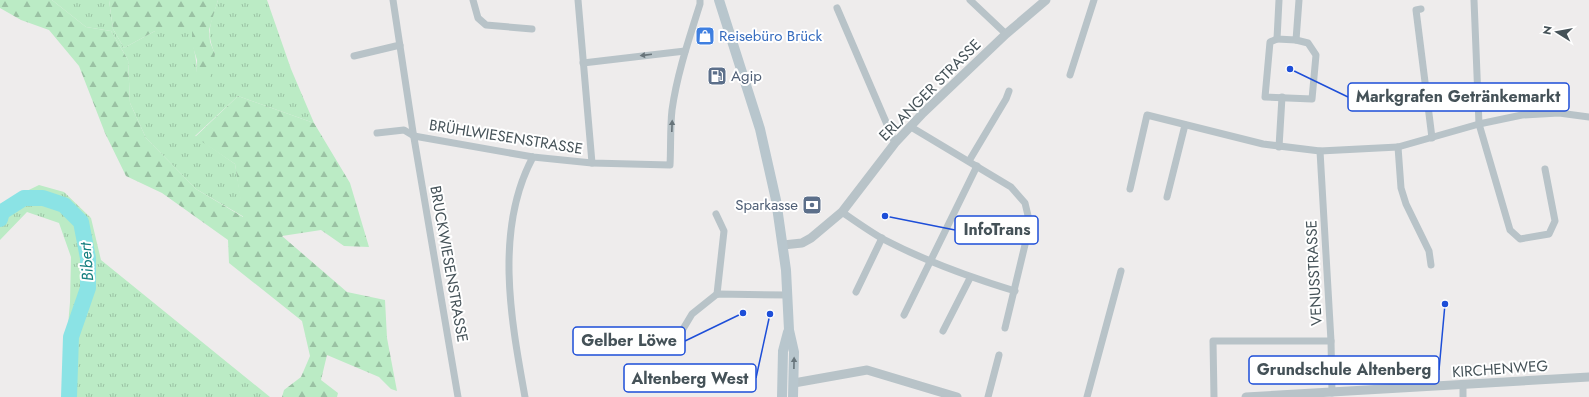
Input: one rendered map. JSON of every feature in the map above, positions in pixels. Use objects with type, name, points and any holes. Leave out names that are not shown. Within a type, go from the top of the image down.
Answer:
[{"type":"main road","points":[[719,0],[760,129],[776,200],[783,245],[789,330],[794,352],[793,397]]},
{"type":"main road","points":[[782,397],[783,351],[789,330]]},
{"type":"street","name":"BRUCKWIESENSTRASSE","points":[[393,0],[414,136],[458,397]]},
{"type":"street","points":[[473,0],[478,18],[486,25],[532,29]]},
{"type":"street","points":[[578,0],[592,163]]},
{"type":"street","points":[[970,0],[1006,34]]},
{"type":"street","name":"ERLANGER STRASSE","points":[[783,245],[802,242],[811,238],[842,212],[895,143],[923,113],[1006,34],[1046,0]]},
{"type":"street","points":[[1070,75],[1094,0]]},
{"type":"street","points":[[1277,39],[1279,0]]},
{"type":"street","points":[[1296,40],[1299,0]]},
{"type":"street","points":[[1474,0],[1479,124],[1510,230],[1520,239],[1549,234],[1555,221],[1545,169]]},
{"type":"street","name":"BRÜHLWIESENSTRASSE","points":[[414,136],[533,157],[592,163],[670,165],[672,111],[685,50],[700,2]]},
{"type":"street","points":[[837,8],[895,143]]},
{"type":"street","points":[[1421,9],[1416,10],[1432,138]]},
{"type":"street","points":[[1277,39],[1296,40],[1308,43],[1316,55],[1312,99],[1265,97],[1270,42],[1277,39]]},
{"type":"street","points":[[354,56],[400,45]]},
{"type":"street","points":[[583,63],[685,50]]},
{"type":"street","points":[[969,161],[1006,99],[1009,91]]},
{"type":"street","points":[[1279,147],[1282,97]]},
{"type":"street","points":[[1130,189],[1147,115],[1262,144],[1320,151],[1398,147],[1479,124],[1522,115],[1559,113],[1589,117]]},
{"type":"street","points":[[1167,197],[1185,125]]},
{"type":"street","points":[[911,127],[1011,187],[1025,203],[1030,224],[1005,328]]},
{"type":"street","points":[[377,133],[404,130],[414,136]]},
{"type":"street","points":[[1398,147],[1401,188],[1406,204],[1429,251],[1431,265]]},
{"type":"street","name":"VENUSSTRASSE","points":[[1320,151],[1331,341],[1332,392]]},
{"type":"street","points":[[524,397],[509,303],[508,267],[512,220],[524,174],[533,157]]},
{"type":"street","points":[[904,315],[977,166]]},
{"type":"street","points":[[842,212],[882,238],[930,261],[970,278],[1014,290]]},
{"type":"street","points":[[716,214],[724,232],[717,294]]},
{"type":"street","points":[[856,292],[882,238]]},
{"type":"street","points":[[1087,397],[1121,271]]},
{"type":"street","points":[[943,331],[970,278]]},
{"type":"street","points":[[672,350],[692,314],[717,294],[787,295]]},
{"type":"street","points":[[1214,397],[1213,341],[1331,341]]},
{"type":"street","points":[[988,397],[999,355]]},
{"type":"street","points":[[794,383],[867,370],[957,397]]},
{"type":"street","name":"KIRCHENWEG","points":[[1246,397],[1286,396],[1589,377]]},
{"type":"street","points":[[1463,385],[1463,397]]},
{"type":"green space","points":[[0,0],[52,0],[86,27],[111,31],[128,60],[130,103],[146,138],[196,189],[243,217],[235,164],[195,137],[238,96],[314,123],[350,183],[369,247],[344,246],[321,230],[282,236],[347,292],[385,300],[387,338],[397,391],[391,389],[379,377],[327,355],[321,380],[338,393],[337,397],[282,397],[284,390],[301,377],[310,356],[302,321],[229,263],[228,240],[162,193],[126,176],[105,133],[79,66],[49,30],[21,20],[0,8]]},
{"type":"green space","points":[[52,0],[109,0],[113,29],[124,48],[155,31],[192,31],[197,73],[215,54],[210,39],[210,27],[218,0],[267,0],[291,69],[314,123],[238,96],[195,136],[235,164],[244,217],[196,189],[146,138],[130,103],[128,60],[111,31],[86,27]]},
{"type":"green space","points":[[109,0],[218,0],[209,30],[210,42],[215,54],[210,79],[206,82],[201,80],[197,73],[197,60],[192,44],[192,31],[155,31],[124,48],[113,29]]},
{"type":"green space","points":[[39,185],[64,192],[91,218],[101,260],[270,397],[62,397],[70,302],[71,257],[59,223],[27,212],[0,240],[0,204]]},
{"type":"waterway","name":"Bibert","points":[[0,219],[2,212],[24,198],[43,198],[64,205],[81,222],[88,258],[88,288],[71,337],[69,397]]},
{"type":"place","name":"Reisebüro Brück","points":[[705,36]]},
{"type":"place","name":"Markgrafen Getränkemarkt","points":[[1290,69]]},
{"type":"place","name":"Agip","points":[[717,76]]},
{"type":"place","name":"Sparkasse","points":[[812,205]]},
{"type":"place","name":"InfoTrans","points":[[885,216]]},
{"type":"place","name":"Grundschule Altenberg","points":[[1445,304]]},
{"type":"place","name":"Gelber Löwe","points":[[743,313]]},
{"type":"place","name":"Altenberg West","points":[[770,314]]}]
